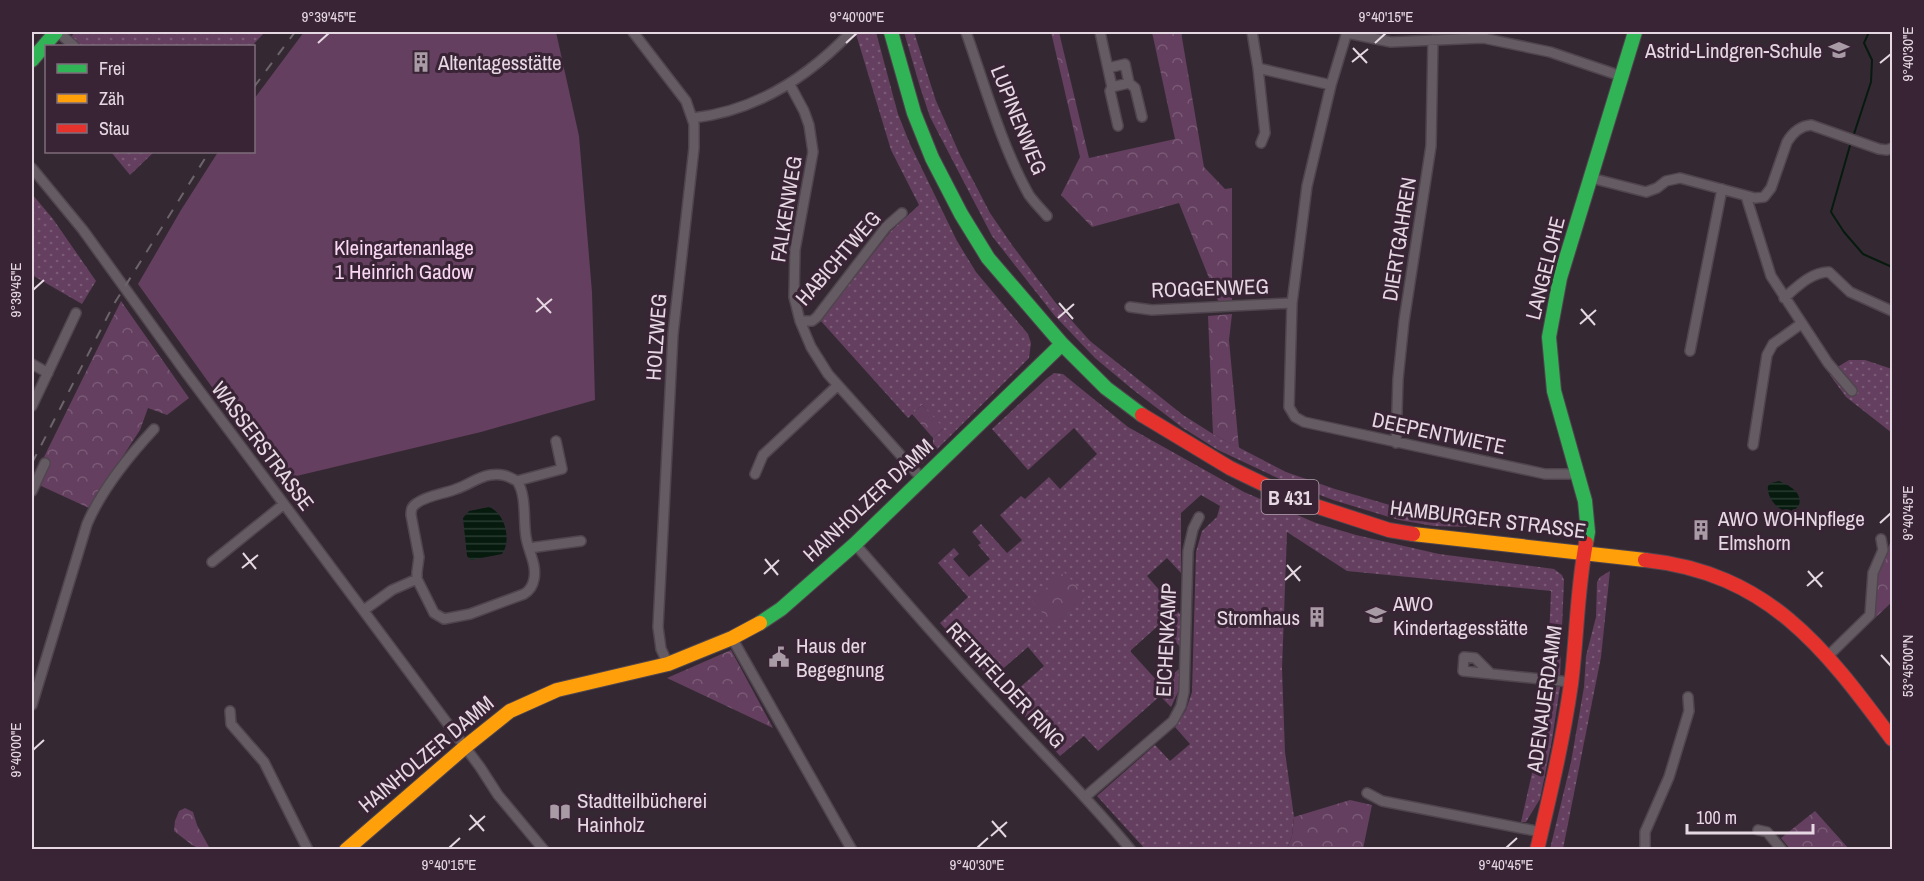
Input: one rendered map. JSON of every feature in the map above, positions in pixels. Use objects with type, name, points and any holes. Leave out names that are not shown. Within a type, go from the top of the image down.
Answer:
[{"type":"street","points":[[45,45],[57,32],[73,45]]},
{"type":"street","name":"HOLZWEG","points":[[633,32],[686,101],[694,124],[694,148],[673,334],[658,627],[661,649],[668,664]]},
{"type":"street","points":[[693,118],[719,114],[790,85],[851,32]]},
{"type":"street","name":"HAMBURGER STRASSE","points":[[891,32],[908,94],[932,158],[961,214],[988,258],[1062,344],[1106,388],[1154,423],[1230,468],[1309,505],[1389,530],[1436,538],[1671,564],[1718,577],[1771,605],[1810,637],[1828,656],[1893,739]]},
{"type":"street","name":"LUPINENWEG","points":[[966,32],[1016,169],[1030,197],[1047,216]]},
{"type":"street","points":[[1100,32],[1118,126]]},
{"type":"street","points":[[1252,32],[1265,133],[1261,143]]},
{"type":"street","points":[[1292,303],[1307,186],[1331,85],[1347,32],[1391,42],[1484,35],[1550,52],[1621,76]]},
{"type":"street","name":"LANGELOHE","points":[[1584,553],[1588,532],[1585,501],[1554,391],[1549,337],[1560,278],[1635,32]]},
{"type":"street","name":"DIERTGAHREN","points":[[1396,443],[1398,379],[1404,321],[1430,156],[1433,40]]},
{"type":"street","points":[[32,60],[45,45]]},
{"type":"street","points":[[1108,68],[1125,64],[1129,83],[1135,88],[1142,117]]},
{"type":"street","points":[[1258,68],[1331,85]]},
{"type":"street","points":[[1112,87],[1129,83]]},
{"type":"street","name":"FALKENWEG","points":[[790,85],[809,125],[813,152],[795,250],[794,297],[800,321],[811,347],[837,385],[922,479]]},
{"type":"street","points":[[1591,178],[1646,192],[1673,178],[1680,178],[1755,198],[1768,194],[1787,142],[1791,135],[1803,126],[1810,125],[1879,149],[1893,148]]},
{"type":"street","name":"WASSERSTRASSE","points":[[32,168],[83,230],[178,362],[465,747],[498,795],[544,849]]},
{"type":"street","points":[[1690,351],[1722,189]]},
{"type":"street","points":[[1746,196],[1771,276],[1828,363],[1852,391]]},
{"type":"street","name":"HABICHTWEG","points":[[800,321],[812,321],[817,317],[886,227],[902,213]]},
{"type":"street","points":[[1784,298],[1813,275],[1829,272],[1850,292],[1893,311]]},
{"type":"street","name":"DEEPENTWIETE","points":[[1292,303],[1289,407],[1295,417],[1304,422],[1396,443],[1545,474],[1578,474]]},
{"type":"street","name":"ROGGENWEG","points":[[1130,307],[1152,310],[1292,303]]},
{"type":"street","points":[[32,406],[76,313]]},
{"type":"street","points":[[1753,445],[1767,355],[1773,344],[1802,324]]},
{"type":"street","name":"HAINHOLZER DAMM","points":[[346,849],[510,711],[556,690],[668,664],[732,638],[781,609],[855,544],[1062,344]]},
{"type":"street","points":[[32,364],[48,373]]},
{"type":"street","points":[[756,474],[763,455],[837,385]]},
{"type":"street","points":[[32,705],[87,524],[95,506],[154,429]]},
{"type":"street","points":[[517,482],[562,468],[556,441]]},
{"type":"street","points":[[32,491],[45,463]]},
{"type":"street","points":[[490,475],[503,475],[517,482],[521,492],[526,540],[530,548],[534,572],[534,580],[528,591],[470,614],[448,619],[439,617],[417,579],[419,557],[411,514],[413,506],[423,499],[455,490],[465,486],[473,479],[490,475]]},
{"type":"street","points":[[212,562],[284,504]]},
{"type":"street","name":"EICHENKAMP","points":[[1085,797],[1173,721],[1181,706],[1184,692],[1188,551],[1193,529],[1199,518]]},
{"type":"street","points":[[1828,656],[1870,615],[1873,573],[1882,550],[1881,539]]},
{"type":"street","points":[[530,548],[580,541]]},
{"type":"street","name":"RETHFELDER RING","points":[[855,544],[1002,710],[1131,849]]},
{"type":"street","name":"ADENAUERDAMM","points":[[1537,849],[1559,758],[1584,553]]},
{"type":"street","points":[[364,610],[392,590],[417,579]]},
{"type":"street","points":[[732,638],[852,849]]},
{"type":"street","points":[[1490,673],[1570,682]]},
{"type":"street","points":[[1645,849],[1645,832],[1669,777],[1689,711],[1688,697]]},
{"type":"street","points":[[230,711],[231,724],[264,762],[308,849]]},
{"type":"street","points":[[1367,793],[1382,801],[1541,832]]},
{"type":"street","points":[[1758,830],[1767,832],[1782,849]]},
{"type":"green space","points":[[75,32],[265,32],[253,45],[64,45]]},
{"type":"green space","name":"Kleingartenanlage 1 Heinrich Gadow","points":[[304,32],[556,32],[579,136],[592,292],[595,400],[481,432],[284,479],[280,482],[138,284],[217,153],[255,153],[255,98]]},
{"type":"green space","points":[[876,32],[898,114],[957,241],[976,272],[1028,334],[1031,343],[1029,358],[922,464],[917,460],[933,446],[933,438],[943,429],[922,405],[908,418],[820,320],[891,231],[919,205],[891,150],[856,34]]},
{"type":"green space","points":[[904,32],[914,32],[936,101],[961,157],[990,213],[1055,302],[1090,341],[1183,415],[1213,434],[1286,472],[1400,508],[1442,517],[1491,519],[1502,528],[1434,526],[1399,520],[1333,500],[1284,481],[1218,450],[1183,428],[1132,389],[1095,358],[1054,315],[992,236],[930,117]]},
{"type":"green space","points":[[1051,32],[1059,32],[1089,158],[1175,139],[1152,32],[1181,32],[1204,167],[1225,189],[1232,188],[1232,302],[1219,303],[1179,203],[1092,227],[1061,195],[1080,157]]},
{"type":"green space","points":[[112,153],[153,153],[130,175]]},
{"type":"green space","points":[[32,194],[53,219],[96,281],[82,304],[32,275]]},
{"type":"green space","points":[[121,301],[189,398],[167,415],[148,408],[140,430],[89,508],[39,485],[50,461],[44,457]]},
{"type":"green space","points":[[1232,314],[1229,340],[1239,448],[1213,434],[1208,316]]},
{"type":"green space","points":[[1849,360],[1865,360],[1892,369],[1892,433],[1846,397],[1830,375]]},
{"type":"green space","points":[[1054,373],[1063,374],[1128,427],[1244,492],[1316,523],[1356,535],[1439,554],[1554,569],[1562,575],[1564,580],[1560,676],[1554,675],[1555,642],[1549,641],[1551,591],[1347,571],[1287,532],[1282,669],[1285,752],[1294,817],[1292,836],[1287,849],[1145,849],[1097,796],[1155,745],[1170,761],[1190,744],[1175,727],[1186,710],[1192,692],[1196,552],[1202,531],[1217,517],[1220,506],[1201,495],[1181,513],[1181,573],[1167,558],[1147,576],[1180,614],[1180,647],[1160,624],[1130,651],[1161,685],[1180,668],[1178,692],[1171,707],[1160,696],[1098,751],[1084,736],[1060,756],[1008,698],[1044,666],[1028,647],[991,679],[940,623],[968,597],[938,563],[954,548],[959,554],[953,559],[969,577],[990,559],[978,545],[981,543],[972,532],[981,524],[1007,553],[1022,540],[1000,515],[1021,496],[1025,499],[1049,477],[1060,489],[1097,454],[1074,428],[1028,470],[992,429]]},
{"type":"green space","points":[[922,405],[944,428],[933,438],[912,414]]},
{"type":"green space","points":[[1890,543],[1892,543],[1892,602],[1875,618],[1877,574]]},
{"type":"green space","points":[[1610,571],[1601,657],[1563,849],[1550,849],[1571,762],[1584,687],[1586,656],[1596,617],[1597,582],[1600,577]]},
{"type":"green space","points":[[1064,572],[1087,597],[1054,626],[1032,601]]},
{"type":"green space","points":[[731,650],[773,728],[667,678]]},
{"type":"green space","points":[[1548,686],[1560,687],[1552,740],[1540,799],[1526,822],[1521,822],[1537,751]]},
{"type":"green space","points":[[1350,800],[1372,805],[1363,849],[1287,849],[1292,836],[1294,817]]},
{"type":"green space","points":[[185,808],[193,812],[209,847],[200,849],[174,831],[179,811]]},
{"type":"green space","points":[[1815,811],[1849,849],[1790,849],[1781,838]]},
{"type":"shaded area","points":[[1779,481],[1799,496],[1799,505],[1793,511],[1782,510],[1771,500],[1768,486]]},
{"type":"shaded area","points":[[489,507],[495,510],[503,521],[506,535],[505,548],[502,554],[471,560],[467,556],[463,518],[469,511]]},
{"type":"waterway","points":[[1853,137],[1871,82],[1872,60],[1864,43],[1869,32]]},
{"type":"waterway","points":[[1851,142],[1831,212],[1863,254],[1892,267]]},
{"type":"railway","points":[[255,86],[295,32]]},
{"type":"railway","points":[[32,463],[114,304],[208,153]]},
{"type":"traffic: fast","points":[[32,60],[56,32]]},
{"type":"traffic: fast","points":[[891,32],[914,113],[932,158],[961,214],[988,258],[1062,344],[1106,388],[1142,415]]},
{"type":"traffic: fast","points":[[1586,543],[1588,532],[1585,501],[1554,391],[1549,337],[1560,278],[1635,32]]},
{"type":"traffic: fast","points":[[760,623],[781,609],[855,544],[1062,344]]},
{"type":"traffic: slow","points":[[1413,534],[1645,560]]},
{"type":"traffic: slow","points":[[346,850],[510,711],[557,690],[668,664],[732,638],[760,623]]},
{"type":"traffic: jam","points":[[1142,415],[1230,468],[1294,499],[1389,530],[1413,534]]},
{"type":"traffic: jam","points":[[1537,850],[1568,705],[1586,543]]},
{"type":"traffic: jam","points":[[1645,560],[1688,568],[1726,581],[1759,598],[1789,620],[1816,645],[1842,674],[1892,739]]},
{"type":"place","name":"Astrid-Lindgren-Schule","points":[[1839,50]]},
{"type":"place","name":"Altentagesstätte","points":[[421,62]]},
{"type":"place","name":"AWO WOHNpflege Elmshorn","points":[[1701,530]]},
{"type":"place","name":"AWO Kindertagesstätte","points":[[1376,615]]},
{"type":"place","name":"Stromhaus","points":[[1317,617]]},
{"type":"place","name":"Haus der Begegnung","points":[[779,657]]},
{"type":"place","name":"Stadtteilbücherei Hainholz","points":[[560,812]]}]
